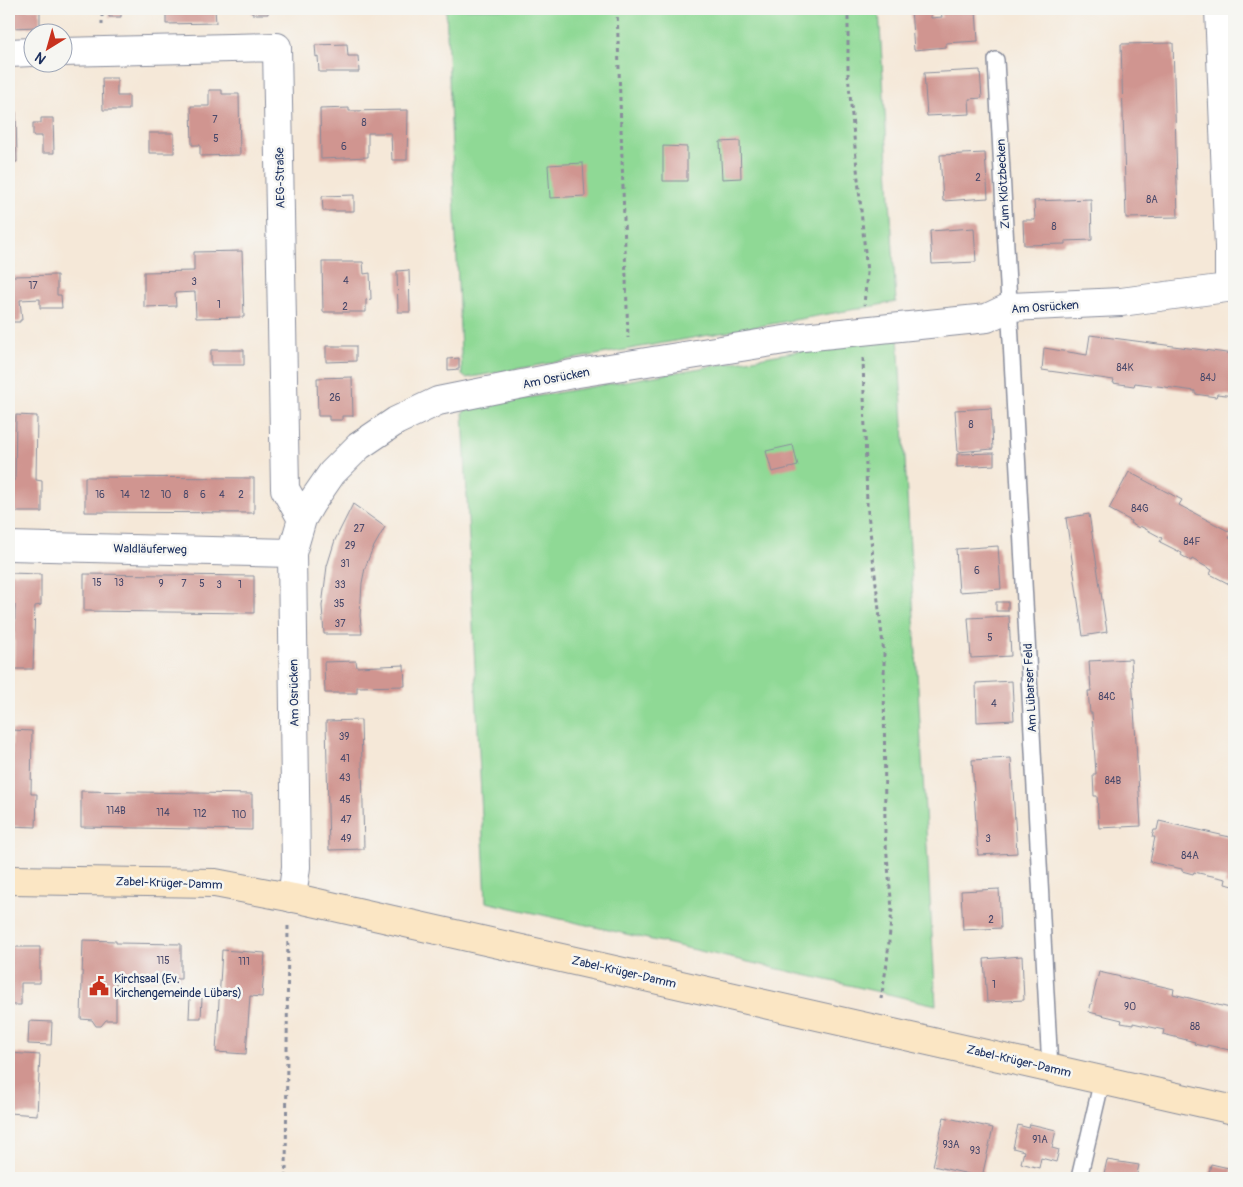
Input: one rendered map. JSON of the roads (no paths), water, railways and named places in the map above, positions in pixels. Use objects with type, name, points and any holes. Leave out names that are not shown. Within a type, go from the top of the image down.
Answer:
[{"type":"street","points":[[1219,9],[1232,287]]},
{"type":"street","name":"AEG-Straße","points":[[72,52],[277,47],[286,489],[302,519]]},
{"type":"street","points":[[9,53],[22,52]]},
{"type":"street","name":"Am Osrücken","points":[[292,898],[296,867],[292,552],[302,519],[332,473],[359,446],[396,421],[438,401],[572,374],[803,337],[987,318],[1010,307],[1121,302],[1232,287]]},
{"type":"street","name":"Waldläuferweg","points":[[9,546],[292,552]]},
{"type":"street","name":"Zabel-Krüger-Damm","points":[[9,880],[215,883],[292,898],[1234,1110]]},
{"type":"lane","name":"Zum Klötzbecken","points":[[996,60],[1010,307]]},
{"type":"lane","name":"Am Lübarser Feld","points":[[1010,307],[1050,1068]]},
{"type":"lane","points":[[1079,1178],[1102,1080]]},
{"type":"place","name":"Kirchsaal (Ev. Kirchengemeinde Lübars)","points":[[99,986]]}]
